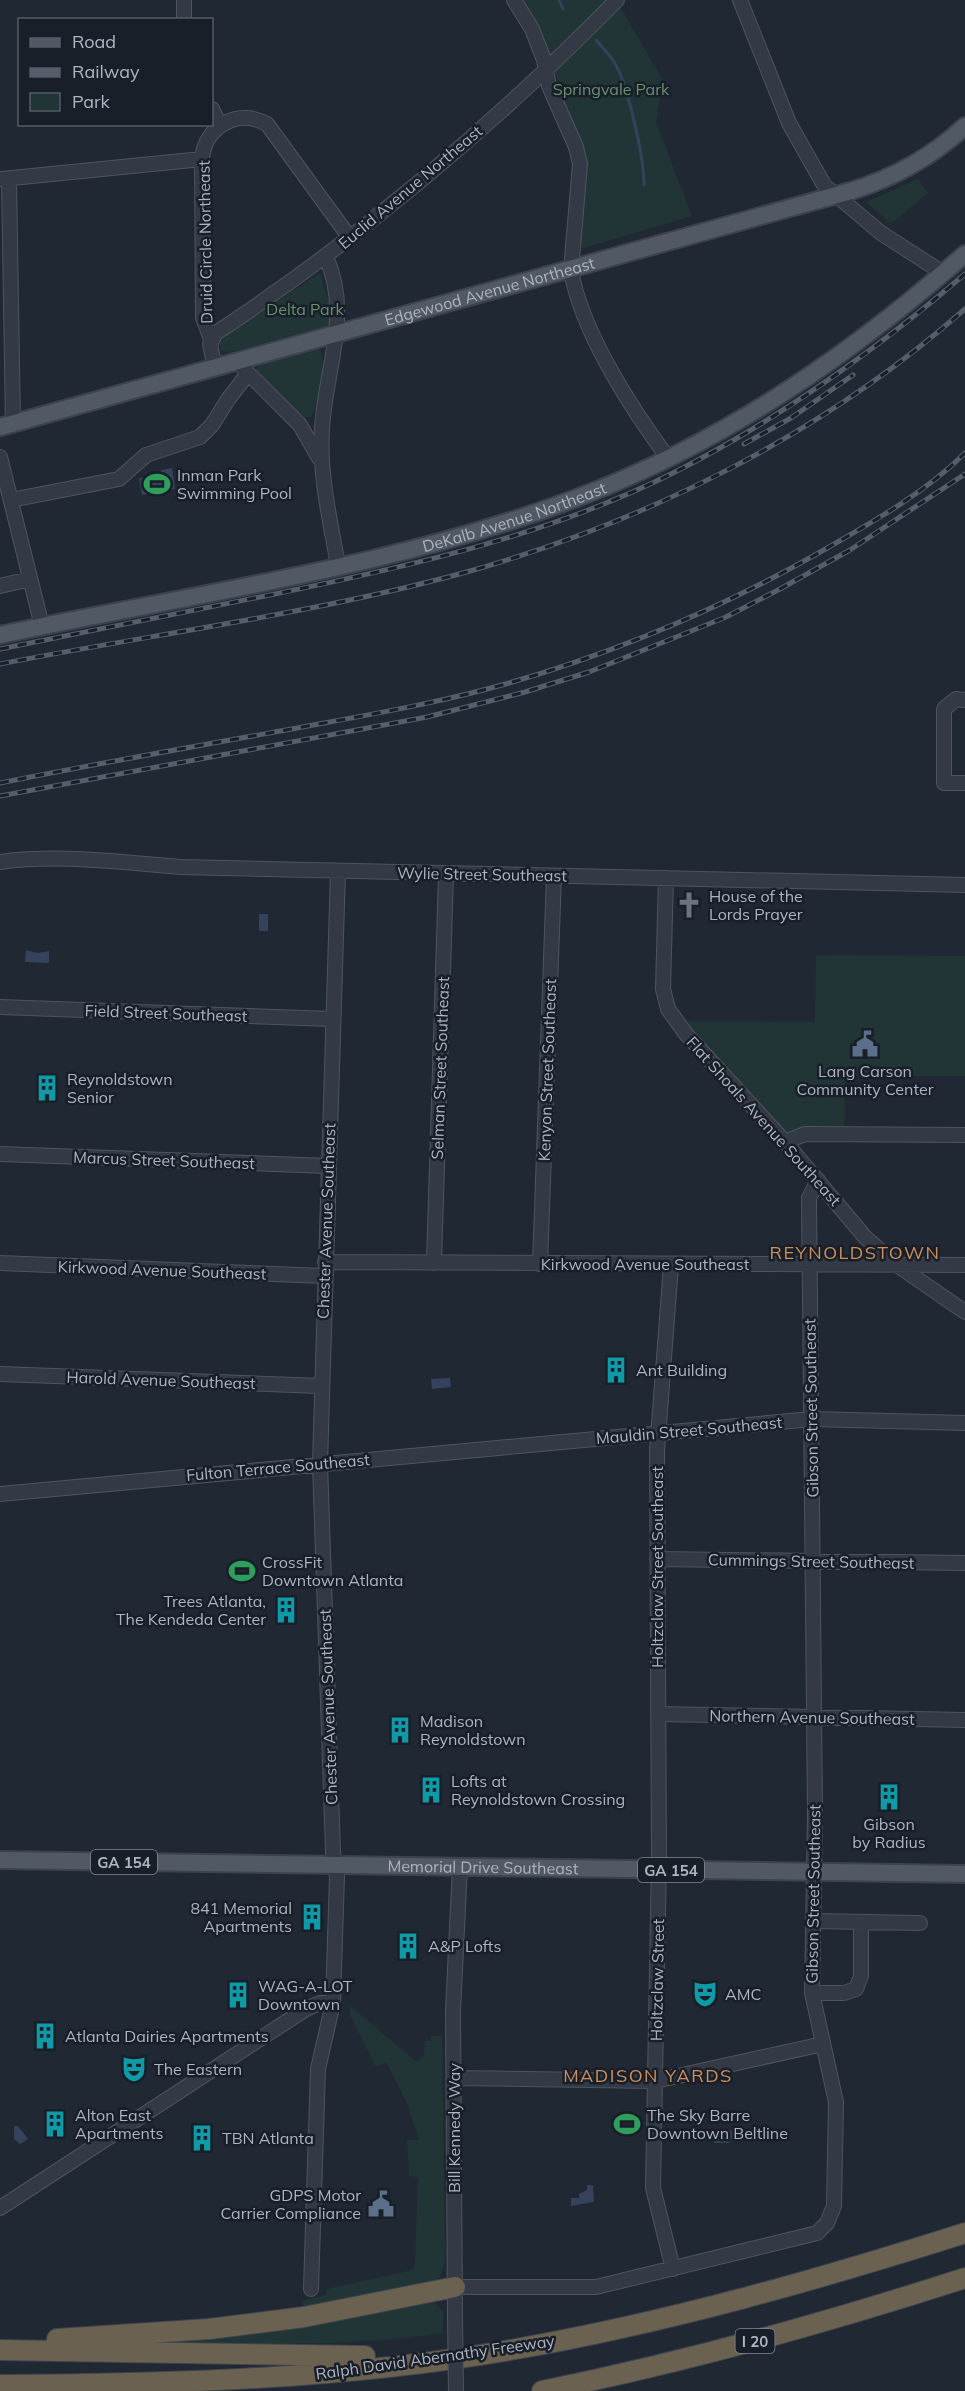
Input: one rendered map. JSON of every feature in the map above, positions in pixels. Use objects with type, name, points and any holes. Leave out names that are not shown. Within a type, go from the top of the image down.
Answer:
[{"type":"highway","points":[[896,2254],[965,2218]]},
{"type":"highway","name":"Ralph David Abernathy Freeway","points":[[0,2385],[242,2379],[400,2364],[514,2349],[717,2306],[965,2233]]},
{"type":"highway","name":"I 20","points":[[542,2391],[626,2374],[737,2346],[965,2278]]},
{"type":"highway","points":[[0,2343],[209,2330],[304,2317],[455,2287]]},
{"type":"highway","points":[[0,2350],[323,2357],[417,2355],[514,2349]]},
{"type":"main road","name":"Edgewood Avenue Northeast","points":[[7,426],[215,368],[243,368],[338,335],[834,196],[888,177],[938,148],[965,126]]},
{"type":"main road","name":"DeKalb Avenue Northeast","points":[[0,635],[338,565],[514,520],[588,494],[668,458],[740,420],[804,380],[877,328],[965,254]]},
{"type":"main road","name":"Memorial Drive Southeast","points":[[0,1860],[965,1874]]},
{"type":"street","points":[[184,0],[184,18]]},
{"type":"street","points":[[514,0],[532,29],[547,72],[549,86],[580,164],[571,270],[573,286],[595,337],[635,412],[668,458]]},
{"type":"street","name":"Euclid Avenue Northeast","points":[[211,339],[350,238],[547,72],[617,0]]},
{"type":"street","points":[[740,0],[789,123],[824,185],[834,196],[881,233],[943,273]]},
{"type":"street","points":[[213,111],[220,126],[245,116],[257,118],[267,124],[350,238]]},
{"type":"street","name":"Druid Circle Northeast","points":[[211,339],[203,318],[202,159],[206,140],[220,126]]},
{"type":"street","points":[[7,426],[5,179],[202,159]]},
{"type":"street","points":[[326,257],[333,278],[338,335],[324,406],[321,462],[338,565]]},
{"type":"street","points":[[211,339],[210,349],[215,368]]},
{"type":"street","points":[[11,500],[119,479],[146,455],[200,437],[212,425],[243,368],[300,425],[321,462]]},
{"type":"street","points":[[0,457],[42,626]]},
{"type":"street","points":[[0,586],[30,579]]},
{"type":"street","points":[[965,700],[956,699],[944,709],[944,783],[965,783]]},
{"type":"street","name":"Wylie Street Southeast","points":[[0,862],[54,857],[181,867],[965,885]]},
{"type":"street","name":"Chester Avenue Southeast","points":[[311,2289],[318,2069],[333,2003],[336,1865],[320,1463],[338,871]]},
{"type":"street","name":"Selman Street Southeast","points":[[434,1263],[446,874]]},
{"type":"street","name":"Kenyon Street Southeast","points":[[540,1264],[554,876]]},
{"type":"street","name":"Flat Shoals Avenue Southeast","points":[[666,878],[663,989],[668,1010],[686,1034],[785,1142],[865,1237],[897,1265],[965,1312]]},
{"type":"street","name":"Field Street Southeast","points":[[0,1007],[332,1019]]},
{"type":"street","points":[[785,1142],[805,1134],[965,1135]]},
{"type":"street","name":"Marcus Street Southeast","points":[[0,1154],[328,1166]]},
{"type":"street","name":"Gibson Street Southeast","points":[[455,2287],[596,2287],[817,2233],[827,2223],[834,2206],[836,2102],[812,1993],[815,1717],[809,1198],[818,1180]]},
{"type":"street","name":"Kirkwood Avenue Southeast","points":[[0,1263],[325,1269],[434,1263],[965,1264]]},
{"type":"street","name":"Holtzclaw Street Southeast","points":[[659,1870],[658,1433],[671,1265]]},
{"type":"street","name":"Harold Avenue Southeast","points":[[0,1374],[321,1386]]},
{"type":"street","name":"Mauldin Street Southeast","points":[[556,1442],[812,1419],[965,1423]]},
{"type":"street","name":"Fulton Terrace Southeast","points":[[0,1494],[556,1442]]},
{"type":"street","name":"Cummings Street Southeast","points":[[657,1559],[965,1563]]},
{"type":"street","name":"Northern Avenue Southeast","points":[[658,1714],[965,1720]]},
{"type":"street","name":"Bill Kennedy Way","points":[[456,2391],[453,2011],[460,1866]]},
{"type":"street","name":"Holtzclaw Street","points":[[659,1870],[653,2188],[673,2269]]},
{"type":"street","points":[[813,1921],[920,1923]]},
{"type":"street","points":[[812,1993],[844,1993],[856,1989],[861,1976],[861,1922]]},
{"type":"street","points":[[0,2208],[306,2009],[320,2003],[333,2003]]},
{"type":"street","points":[[454,2078],[655,2081],[823,2044]]},
{"type":"green space","name":"Springvale Park","points":[[523,0],[616,0],[663,80],[656,122],[692,216],[580,249],[584,190],[581,157],[568,110],[548,54],[539,30]]},
{"type":"green space","points":[[918,179],[928,193],[891,224],[866,202]]},
{"type":"green space","name":"Delta Park","points":[[320,273],[329,303],[329,326],[230,352],[221,351],[219,344],[225,336]]},
{"type":"green space","name":"Delta Park","points":[[319,349],[322,371],[319,393],[311,417],[304,417],[256,375],[256,370],[261,363]]},
{"type":"green space","points":[[816,955],[965,956],[965,1076],[845,1076],[844,1135],[777,1134],[685,1021],[815,1022]]},
{"type":"green space","points":[[350,2006],[417,2062],[424,2055],[425,2041],[431,2041],[431,2036],[442,2036],[445,2262],[440,2277],[430,2285],[304,2310],[302,2301],[326,2295],[327,2289],[413,2270],[415,2263],[418,2177],[409,2176],[407,2140],[419,2140],[406,2101],[386,2062],[376,2067],[350,2015]]},
{"type":"green space","points":[[432,2300],[443,2312],[443,2333],[319,2343],[111,2342]]},
{"type":"water","name":"Inman Park Swimming Pool","points":[[172,468],[175,489],[142,495],[139,478],[161,475],[161,470]]},
{"type":"water","points":[[259,914],[268,914],[268,931],[259,931]]},
{"type":"water","points":[[26,950],[37,953],[49,951],[49,963],[25,962]]},
{"type":"water","points":[[450,1378],[451,1387],[432,1389],[431,1379]]},
{"type":"water","points":[[14,2126],[18,2126],[28,2139],[20,2144],[14,2139]]},
{"type":"water","points":[[719,2130],[738,2131],[738,2139],[729,2139],[729,2143],[714,2143],[714,2136],[718,2136]]},
{"type":"water","points":[[587,2185],[593,2185],[594,2202],[571,2206],[571,2198],[579,2198],[579,2194],[587,2190]]},
{"type":"waterway","points":[[559,0],[563,9]]},
{"type":"waterway","points":[[596,40],[614,62],[625,87],[638,140],[644,185]]},
{"type":"railway","points":[[0,649],[373,573],[476,547],[576,515],[673,473],[789,407],[861,357],[965,274]]},
{"type":"railway","points":[[0,664],[349,600],[463,573],[599,528],[729,469],[792,434],[852,396],[910,354],[965,309]]},
{"type":"railway","points":[[744,444],[791,418],[853,375]]},
{"type":"railway","points":[[0,783],[370,715],[509,683],[588,658],[666,628],[779,575],[913,496],[965,453]]},
{"type":"railway","points":[[0,796],[427,717],[525,692],[589,672],[726,617],[780,589],[850,550],[965,474]]},
{"type":"place","name":"Inman Park Swimming Pool","points":[[157,484]]},
{"type":"place","name":"House of the Lords Prayer","points":[[689,905]]},
{"type":"place","name":"Lang Carson Community Center","points":[[865,1044]]},
{"type":"place","name":"Reynoldstown Senior","points":[[47,1088]]},
{"type":"place","name":"Ant Building","points":[[616,1370]]},
{"type":"place","name":"CrossFit Downtown Atlanta","points":[[242,1571]]},
{"type":"place","name":"Trees Atlanta, The Kendeda Center","points":[[286,1610]]},
{"type":"place","name":"Madison Reynoldstown","points":[[400,1730]]},
{"type":"place","name":"Lofts at Reynoldstown Crossing","points":[[431,1790]]},
{"type":"place","name":"Gibson by Radius","points":[[889,1797]]},
{"type":"place","name":"841 Memorial Apartments","points":[[312,1917]]},
{"type":"place","name":"A&P Lofts","points":[[408,1946]]},
{"type":"place","name":"AMC","points":[[705,1994]]},
{"type":"place","name":"WAG-A-LOT Downtown","points":[[238,1995]]},
{"type":"place","name":"Atlanta Dairies Apartments","points":[[45,2036]]},
{"type":"place","name":"The Eastern","points":[[134,2069]]},
{"type":"place","name":"Alton East Apartments","points":[[55,2124]]},
{"type":"place","name":"The Sky Barre Downtown Beltline","points":[[627,2124]]},
{"type":"place","name":"TBN Atlanta","points":[[202,2138]]},
{"type":"place","name":"GDPS Motor Carrier Compliance","points":[[381,2204]]},
{"type":"district","name":"REYNOLDSTOWN","points":[[855,1252]]},
{"type":"district","name":"MADISON YARDS","points":[[648,2075]]}]
